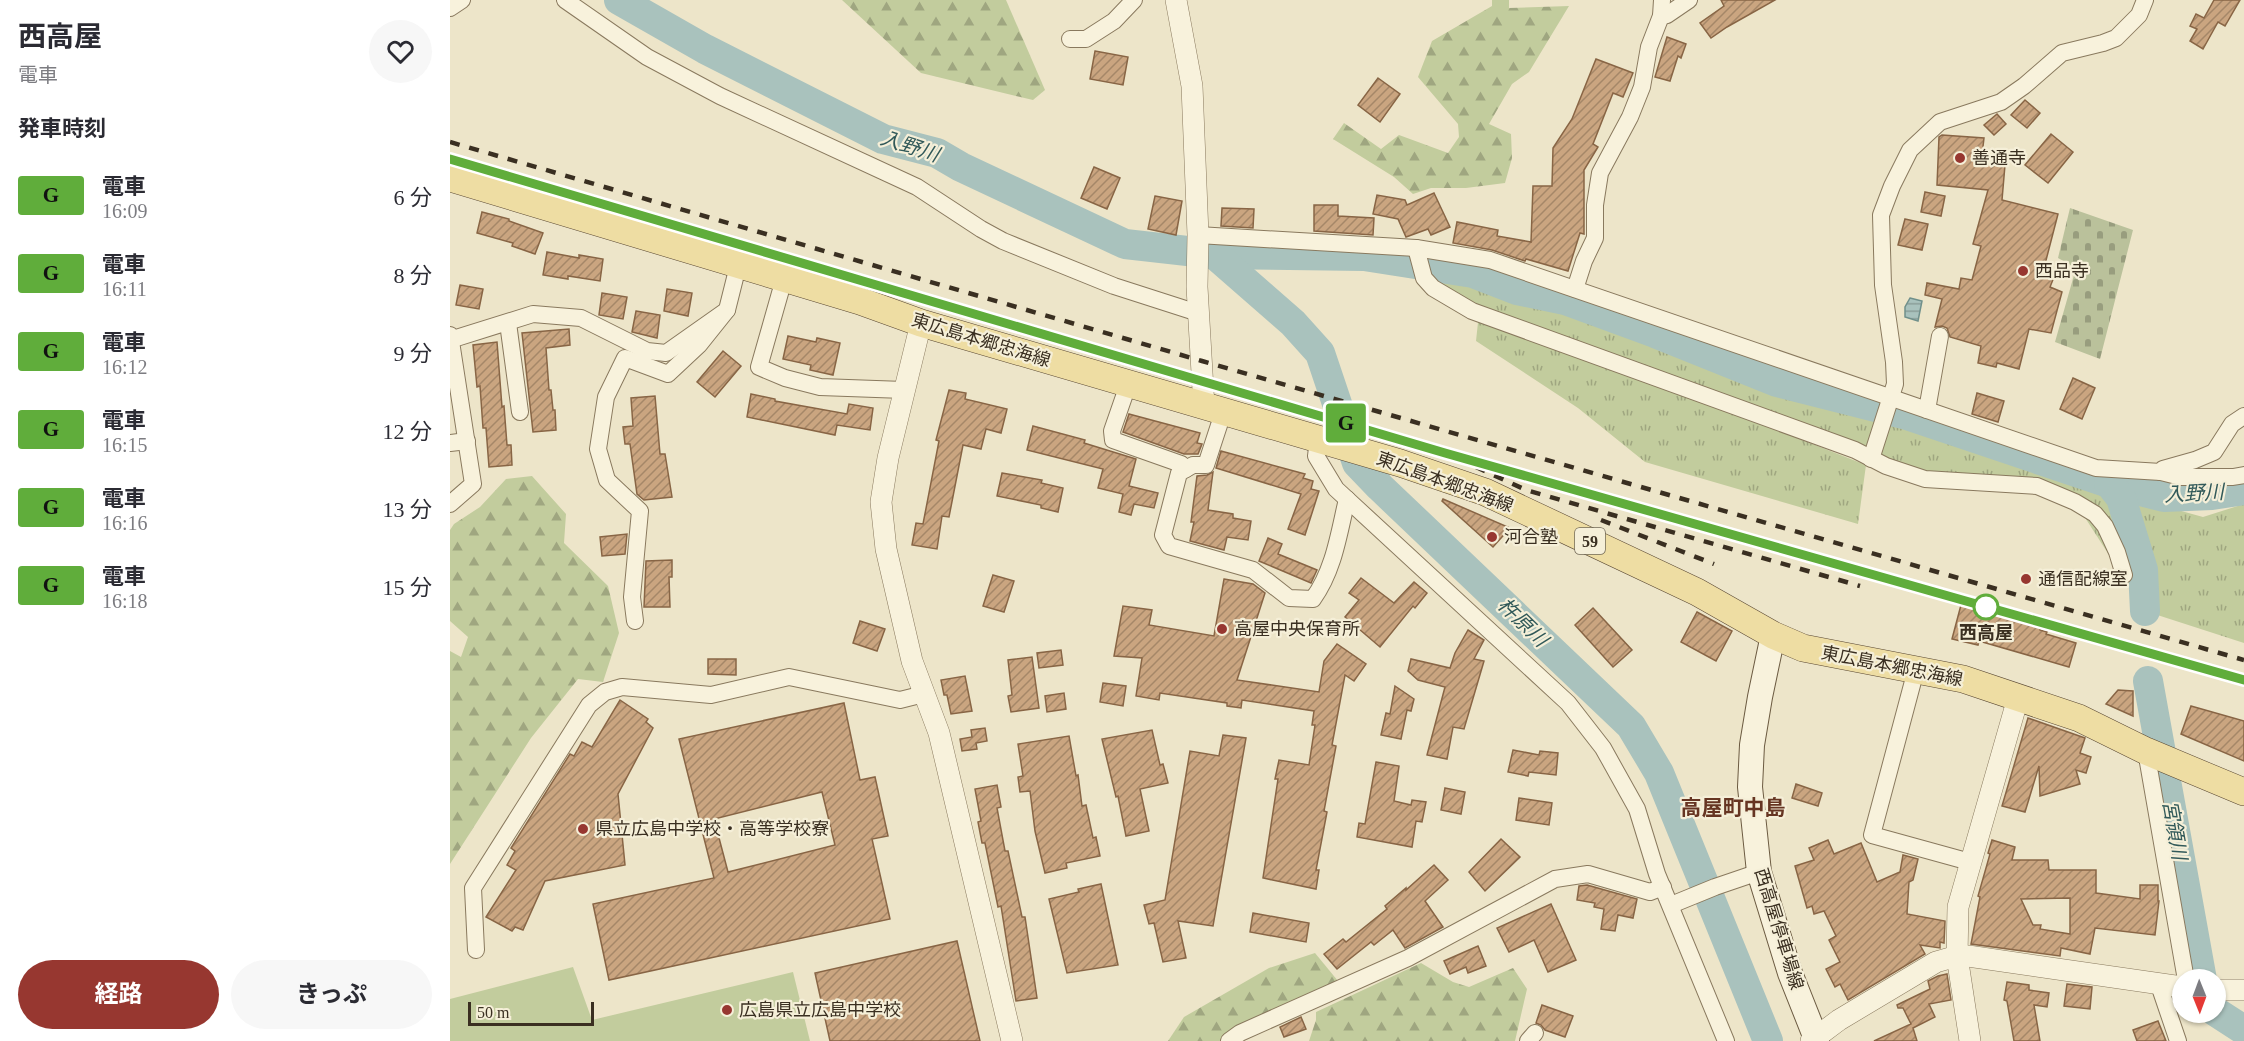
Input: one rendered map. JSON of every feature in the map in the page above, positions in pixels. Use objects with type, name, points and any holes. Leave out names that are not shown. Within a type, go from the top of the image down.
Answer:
[{"type":"main road","name":"東広島本郷忠海線","points":[[450,178],[860,301],[921,323],[1400,463],[1485,492],[1698,592],[1773,635],[1803,648],[1963,679],[2079,718],[2146,751],[2244,792]]},
{"type":"main road","name":"西高屋停車場線","points":[[1773,635],[1752,745],[1750,787],[1759,872],[1790,972],[1815,1040]]},
{"type":"street","points":[[450,8],[462,0]]},
{"type":"street","points":[[565,0],[647,57],[720,96],[917,187],[1003,241],[1114,286],[1198,313]]},
{"type":"street","points":[[1070,39],[1086,39],[1114,21],[1134,0]]},
{"type":"street","points":[[1176,0],[1192,86],[1198,235],[1198,313],[1214,410],[1206,465],[1194,465],[1179,473],[1163,535],[1169,546],[1253,570],[1289,598],[1313,599],[1321,589],[1335,552],[1347,499]]},
{"type":"street","points":[[1662,8],[1667,15],[1689,0]]},
{"type":"street","points":[[1873,452],[1895,384],[1883,285],[1881,215],[1910,150],[1940,122],[2001,102],[2024,86],[2062,53],[2116,38],[2139,15],[2145,0]]},
{"type":"street","points":[[1575,289],[1584,261],[1595,238],[1595,205],[1600,173],[1630,117],[1642,87],[1649,47],[1662,8]]},
{"type":"street","points":[[1198,235],[1416,250],[1490,260],[1890,402],[1927,410],[2096,468],[2161,472],[2181,477],[2244,475]]},
{"type":"street","points":[[1416,250],[1424,278],[1436,291],[1472,311],[1833,442],[1873,452],[1886,466],[1925,479],[2037,486],[2075,502],[2095,514],[2105,526],[2124,575]]},
{"type":"street","points":[[635,621],[632,597],[640,511],[607,480],[598,449],[606,397],[625,358],[668,374],[696,339],[728,310],[738,266]]},
{"type":"street","points":[[784,279],[759,368],[785,378],[820,387],[904,390]]},
{"type":"street","points":[[450,340],[533,314],[581,318],[647,351],[666,353],[696,339]]},
{"type":"street","points":[[508,323],[520,412]]},
{"type":"street","points":[[921,323],[888,458],[881,502],[886,549],[912,661],[939,733],[1012,1041]]},
{"type":"street","points":[[450,336],[473,483],[450,504]]},
{"type":"street","points":[[1927,410],[1940,336]]},
{"type":"street","points":[[1128,385],[1112,431],[1113,440],[1181,464],[1186,469]]},
{"type":"street","points":[[2161,472],[2163,469],[2214,452],[2232,424],[2244,416]]},
{"type":"street","points":[[1317,440],[1316,456],[1336,489],[1568,703],[1603,748],[1637,809],[1663,887],[1675,904],[1725,1041]]},
{"type":"street","points":[[450,443],[467,441]]},
{"type":"street","points":[[1916,670],[1872,835],[1970,862]]},
{"type":"street","points":[[476,950],[473,888],[590,705],[605,692],[622,687],[711,695],[789,677],[900,700],[924,694]]},
{"type":"street","points":[[1970,1041],[1957,956],[1958,907],[2018,698]]},
{"type":"street","points":[[2146,751],[2184,969]]},
{"type":"street","points":[[1675,904],[1759,872]]},
{"type":"street","points":[[1229,1041],[1240,1033],[1408,958],[1555,879],[1588,874],[1650,892],[1663,887]]},
{"type":"street","points":[[1815,1040],[1839,1020],[1936,962],[1957,956],[2172,985]]},
{"type":"street","points":[[2161,983],[2161,991],[2178,1041]]},
{"type":"street","points":[[2226,990],[2244,990]]},
{"type":"green space","points":[[842,0],[1006,0],[1045,90],[1033,100],[921,73]]},
{"type":"green space","points":[[1492,0],[1509,0],[1509,8],[1569,6],[1529,72],[1512,84],[1489,124],[1511,134],[1512,158],[1505,183],[1466,188],[1431,188],[1413,194],[1394,177],[1333,139],[1344,123],[1381,149],[1399,135],[1448,153],[1459,137],[1458,124],[1418,77],[1432,41],[1492,6]]},
{"type":"green space","points":[[2070,208],[2133,230],[2100,359],[2055,342],[2076,268],[2058,258]]},
{"type":"green space","points":[[1434,273],[1636,335],[1763,385],[1964,444],[2093,489],[2203,517],[2244,504],[2244,643],[2145,611],[2075,502],[1920,471],[1496,320],[1866,465],[1858,524],[1645,462],[1578,408],[1476,341],[1479,313],[1433,288]]},
{"type":"green space","points":[[532,476],[566,514],[564,543],[608,586],[619,633],[603,682],[578,679],[531,738],[450,864],[450,651],[461,657],[468,637],[450,621],[450,530],[454,524],[480,507],[506,479]]},
{"type":"green space","points":[[1315,953],[1338,981],[1220,1041],[1168,1041],[1184,1017],[1269,968]]},
{"type":"green space","points":[[1421,963],[1453,982],[1469,987],[1513,968],[1527,989],[1515,1041],[1309,1041],[1316,1020],[1316,1012]]},
{"type":"green space","points":[[573,967],[592,1020],[793,972],[810,1041],[450,1041],[450,999]]},
{"type":"water","points":[[1910,298],[1922,301],[1918,321],[1905,317],[1905,307]]},
{"type":"building","points":[[1721,0],[1775,0],[1711,38],[1700,23],[1724,6]]},
{"type":"building","points":[[2214,0],[2240,0],[2225,26],[2218,22],[2203,49],[2190,41],[2197,29],[2190,26],[2196,14],[2204,18]]},
{"type":"building","points":[[1667,37],[1686,44],[1681,58],[1678,56],[1670,81],[1655,77]]},
{"type":"building","points":[[1095,51],[1128,57],[1123,85],[1090,79]]},
{"type":"building","points":[[1596,59],[1633,73],[1623,97],[1613,93],[1593,144],[1598,147],[1584,170],[1584,234],[1580,233],[1568,271],[1526,259],[1525,261],[1492,250],[1453,243],[1457,222],[1498,230],[1497,236],[1531,242],[1533,186],[1552,186],[1553,148],[1572,119]]},
{"type":"building","points":[[1378,78],[1400,94],[1380,122],[1358,105]]},
{"type":"building","points":[[2025,100],[2040,113],[2027,128],[2011,115]]},
{"type":"building","points":[[1997,114],[2006,124],[1994,135],[1984,125]]},
{"type":"building","points":[[2051,134],[2073,152],[2048,183],[2025,165]]},
{"type":"building","points":[[1942,135],[1984,138],[1981,163],[2005,165],[2002,200],[2058,214],[2044,268],[2056,272],[2050,287],[2062,292],[2051,333],[2029,329],[2019,369],[1997,363],[1996,367],[1978,363],[1981,346],[1950,337],[1947,328],[1935,327],[1942,299],[1925,295],[1927,283],[1959,289],[1961,278],[1972,280],[1981,246],[1973,244],[1988,190],[1937,185],[1939,137]]},
{"type":"building","points":[[1094,167],[1120,178],[1107,209],[1081,198]]},
{"type":"building","points":[[1925,192],[1945,196],[1941,216],[1921,212]]},
{"type":"building","points":[[1434,193],[1450,227],[1431,235],[1428,229],[1406,237],[1398,219],[1373,214],[1377,195],[1405,200],[1407,205]]},
{"type":"building","points":[[1155,196],[1182,201],[1176,235],[1148,229]]},
{"type":"building","points":[[1314,205],[1338,205],[1338,216],[1374,218],[1373,235],[1314,231]]},
{"type":"building","points":[[1222,208],[1254,209],[1253,228],[1221,226]]},
{"type":"building","points":[[482,212],[509,219],[509,221],[543,233],[535,254],[512,246],[513,243],[477,233]]},
{"type":"building","points":[[1905,219],[1928,224],[1922,250],[1898,245]]},
{"type":"building","points":[[547,252],[579,258],[579,255],[603,259],[600,281],[543,275]]},
{"type":"building","points":[[460,285],[483,289],[479,309],[456,305]]},
{"type":"building","points":[[667,289],[692,293],[688,316],[664,311]]},
{"type":"building","points":[[602,293],[627,297],[623,319],[599,315]]},
{"type":"building","points":[[636,311],[660,315],[657,338],[632,332]]},
{"type":"building","points":[[569,329],[570,345],[546,348],[549,390],[551,390],[553,410],[555,410],[556,430],[533,432],[522,333]]},
{"type":"building","points":[[788,336],[816,342],[817,338],[840,343],[833,375],[810,370],[811,365],[783,359]]},
{"type":"building","points":[[497,342],[502,407],[504,406],[507,445],[511,445],[512,465],[489,467],[486,428],[483,428],[480,386],[477,387],[473,345]]},
{"type":"building","points":[[723,351],[741,366],[715,397],[697,382]]},
{"type":"building","points":[[2073,378],[2095,388],[2082,419],[2060,409]]},
{"type":"building","points":[[949,390],[966,393],[965,399],[1007,409],[1001,433],[986,429],[981,449],[963,445],[949,517],[942,516],[937,549],[912,545],[916,523],[923,524],[939,441],[936,440]]},
{"type":"building","points":[[1977,393],[2004,401],[1998,422],[1972,414]]},
{"type":"building","points":[[751,394],[775,399],[775,401],[847,414],[849,404],[873,408],[870,430],[837,425],[835,435],[747,417]]},
{"type":"building","points":[[655,396],[660,454],[665,454],[672,497],[644,500],[637,494],[630,444],[625,444],[623,427],[633,426],[631,398]]},
{"type":"building","points":[[1129,414],[1200,433],[1197,443],[1202,444],[1198,454],[1184,454],[1123,432]]},
{"type":"building","points":[[1033,426],[1085,440],[1084,443],[1136,459],[1129,486],[1158,493],[1154,508],[1134,504],[1131,515],[1119,512],[1123,494],[1098,488],[1103,469],[1027,450]]},
{"type":"building","points":[[1221,451],[1305,474],[1303,478],[1313,481],[1311,489],[1319,491],[1305,535],[1288,529],[1301,494],[1216,468]]},
{"type":"building","points":[[1213,472],[1208,510],[1233,514],[1233,518],[1251,521],[1248,540],[1227,537],[1224,550],[1190,541],[1194,522],[1191,522],[1197,476]]},
{"type":"building","points":[[1002,473],[1042,480],[1041,483],[1063,488],[1058,512],[1041,508],[1041,505],[997,496]]},
{"type":"building","name":"河合塾","points":[[1443,499],[1510,528],[1493,547],[1442,501]]},
{"type":"building","points":[[627,534],[625,554],[602,556],[600,537]]},
{"type":"building","points":[[1268,538],[1282,544],[1278,554],[1317,570],[1311,583],[1259,561]]},
{"type":"building","points":[[672,560],[672,577],[669,577],[670,607],[644,607],[646,561]]},
{"type":"building","points":[[993,575],[1014,581],[1004,612],[983,606]]},
{"type":"building","points":[[1361,578],[1394,603],[1414,582],[1427,593],[1415,608],[1413,606],[1380,647],[1345,617],[1359,600],[1349,593]]},
{"type":"building","points":[[1224,579],[1253,584],[1265,593],[1237,680],[1319,692],[1324,661],[1337,644],[1366,664],[1354,681],[1345,675],[1332,745],[1336,746],[1324,811],[1327,812],[1316,870],[1319,870],[1316,889],[1263,878],[1279,760],[1309,765],[1315,725],[1312,725],[1314,711],[1242,700],[1241,708],[1227,706],[1227,703],[1160,693],[1159,700],[1136,696],[1142,658],[1114,656],[1123,606],[1152,610],[1149,625],[1214,636]]},
{"type":"building","points":[[1961,605],[2040,628],[2047,632],[2046,634],[2076,643],[2069,667],[1979,641],[1978,645],[1952,639]]},
{"type":"building","points":[[1593,608],[1632,650],[1613,667],[1575,625]]},
{"type":"building","points":[[1697,612],[1732,631],[1716,661],[1681,642]]},
{"type":"building","points":[[860,621],[885,629],[877,651],[853,643]]},
{"type":"building","points":[[1468,630],[1484,640],[1474,659],[1484,661],[1464,729],[1453,727],[1447,759],[1427,755],[1445,687],[1418,680],[1408,671],[1411,659],[1450,668],[1455,653]]},
{"type":"building","points":[[1061,650],[1063,665],[1039,668],[1037,653]]},
{"type":"building","points":[[1032,657],[1039,708],[1011,712],[1008,696],[1012,695],[1008,660]]},
{"type":"building","points":[[708,659],[736,659],[736,675],[708,674]]},
{"type":"building","points":[[965,676],[972,711],[951,714],[941,680]]},
{"type":"building","points":[[1103,683],[1126,686],[1123,706],[1100,702]]},
{"type":"building","points":[[1395,686],[1414,699],[1411,711],[1407,710],[1401,739],[1381,735],[1386,713],[1390,714]]},
{"type":"building","points":[[2118,690],[2133,691],[2133,716],[2106,704]]},
{"type":"building","points":[[1064,693],[1066,709],[1047,712],[1045,696]]},
{"type":"building","name":"県立広島中学校・高等学校寮","points":[[620,700],[648,719],[646,722],[653,728],[618,794],[625,865],[545,881],[523,930],[515,927],[512,931],[486,917],[516,870],[507,865],[515,851],[511,848],[570,754],[574,756],[582,742],[592,747]]},
{"type":"building","points":[[844,703],[860,780],[875,777],[888,836],[872,839],[890,919],[609,980],[593,904],[714,878],[679,739]],"holes":[[[822,792],[835,845],[728,872],[714,819]]]},
{"type":"building","points":[[2191,706],[2244,721],[2244,761],[2181,734]]},
{"type":"building","points":[[2028,718],[2085,738],[2080,753],[2091,757],[2086,773],[2076,770],[2080,784],[2040,796],[2039,766],[2025,812],[2002,806]]},
{"type":"building","points":[[985,728],[987,741],[976,743],[977,749],[962,751],[960,739],[972,737],[971,730]]},
{"type":"building","points":[[1152,730],[1160,765],[1163,764],[1168,783],[1140,789],[1149,831],[1126,836],[1118,796],[1116,797],[1102,739]]},
{"type":"building","points":[[1223,735],[1246,738],[1213,926],[1178,921],[1186,958],[1163,962],[1154,923],[1149,924],[1144,905],[1165,900],[1190,751],[1219,756]]},
{"type":"building","points":[[1069,736],[1082,806],[1086,805],[1093,838],[1096,837],[1100,856],[1066,863],[1067,868],[1045,873],[1035,831],[1030,791],[1020,792],[1018,777],[1023,776],[1018,744]]},
{"type":"building","points":[[1513,750],[1539,755],[1540,751],[1558,753],[1556,775],[1529,772],[1528,776],[1508,772]]},
{"type":"building","points":[[1376,762],[1399,766],[1394,801],[1411,805],[1412,800],[1426,802],[1422,822],[1416,821],[1412,847],[1357,837],[1359,823],[1365,824]]},
{"type":"building","points":[[1796,784],[1822,793],[1818,806],[1792,798]]},
{"type":"building","points":[[997,785],[1001,807],[997,808],[1005,851],[1008,851],[1022,917],[1025,917],[1037,998],[1016,1001],[1001,906],[998,907],[985,843],[982,843],[978,822],[981,821],[975,789]]},
{"type":"building","points":[[1445,788],[1465,792],[1461,814],[1441,810]]},
{"type":"building","points":[[1519,798],[1552,803],[1549,825],[1516,820]]},
{"type":"building","points":[[1501,839],[1520,857],[1485,891],[1469,872]]},
{"type":"building","points":[[1828,840],[1834,854],[1861,843],[1877,882],[1900,872],[1903,855],[1918,859],[1913,880],[1909,882],[1907,914],[1945,921],[1944,943],[1940,942],[1940,948],[1920,945],[1925,954],[1848,1000],[1840,984],[1835,987],[1826,969],[1840,962],[1829,940],[1836,936],[1824,911],[1814,914],[1812,906],[1807,908],[1795,866],[1814,860],[1809,848]]},
{"type":"building","points":[[1992,840],[2015,847],[2012,860],[2048,860],[2049,870],[2096,870],[2096,893],[2140,899],[2140,885],[2158,885],[2159,901],[2155,935],[2095,928],[2090,954],[2061,948],[2060,956],[1971,944],[1980,897],[1978,896],[1990,854],[1988,853]],"holes":[[[2070,898],[2070,934],[2040,929],[2041,925],[2033,925],[2021,899]]]},
{"type":"building","points":[[1434,865],[1448,880],[1425,901],[1443,927],[1405,948],[1393,930],[1374,945],[1371,942],[1337,969],[1324,954],[1343,939],[1346,942],[1387,909],[1385,906]]},
{"type":"building","points":[[1101,884],[1118,965],[1067,973],[1049,899]]},
{"type":"building","points":[[1587,885],[1637,899],[1633,918],[1618,915],[1615,931],[1601,929],[1604,909],[1594,907],[1595,903],[1577,900],[1579,886]]},
{"type":"building","points":[[1551,904],[1576,960],[1548,972],[1534,940],[1509,952],[1497,928]]},
{"type":"building","points":[[1253,913],[1309,923],[1306,942],[1250,932]]},
{"type":"building","points":[[957,941],[980,1041],[830,1041],[815,973]]},
{"type":"building","points":[[1478,946],[1486,966],[1468,973],[1466,967],[1450,974],[1444,961]]},
{"type":"building","points":[[1947,974],[1951,1000],[1929,1004],[1935,1017],[1913,1028],[1917,1041],[1874,1041],[1911,1024],[1903,1008],[1898,1008],[1897,1005],[1930,989],[1928,981]]},
{"type":"building","points":[[2007,982],[2029,985],[2029,990],[2049,993],[2047,1007],[2034,1005],[2040,1041],[2014,1041],[2007,1001],[2004,1000]]},
{"type":"building","points":[[2067,984],[2092,987],[2090,1009],[2064,1006]]},
{"type":"building","points":[[1542,1005],[1573,1016],[1565,1037],[1545,1030],[1536,1023]]},
{"type":"building","points":[[1301,1017],[1306,1029],[1284,1037],[1280,1027]]},
{"type":"building","points":[[2158,1021],[2166,1041],[2137,1041],[2133,1030]]},
{"type":"waterway","name":"入野川","points":[[619,0],[705,49],[883,139],[937,153],[961,167],[1125,244],[1214,254],[1364,256],[1473,273],[1517,290],[1565,300],[1777,382],[1907,415],[2109,483],[2164,497],[2212,495],[2244,490]]},
{"type":"waterway","name":"杵原川","points":[[1214,254],[1293,323],[1320,353],[1357,463],[1631,726],[1659,773],[1768,1041]]},
{"type":"waterway","name":"宮領川","points":[[2109,483],[2121,498],[2143,570],[2145,611]]},
{"type":"waterway","name":"宮領川","points":[[2148,681],[2200,969]]},
{"type":"waterway","name":"宮領川","points":[[2226,1018],[2244,1030]]},
{"type":"railway","points":[[450,142],[2244,660]]},
{"type":"railway","points":[[450,159],[1445,453],[2244,680]]},
{"type":"railway","points":[[1476,467],[1526,490],[1860,586]]},
{"type":"railway","points":[[1601,520],[1714,564]]},
{"type":"train","name":"G","points":[[450,159],[1445,453],[2244,680]]},
{"type":"place","name":"善通寺","points":[[1960,158]]},
{"type":"place","name":"西品寺","points":[[2023,271]]},
{"type":"place","name":"河合塾","points":[[1492,537]]},
{"type":"place","name":"通信配線室","points":[[2026,579]]},
{"type":"place","name":"西高屋","points":[[1986,607]]},
{"type":"place","name":"高屋中央保育所","points":[[1222,629]]},
{"type":"place","name":"県立広島中学校・高等学校寮","points":[[583,829]]},
{"type":"place","name":"広島県立広島中学校","points":[[727,1010]]},
{"type":"district","name":"高屋町中島","points":[[1733,808]]}]
